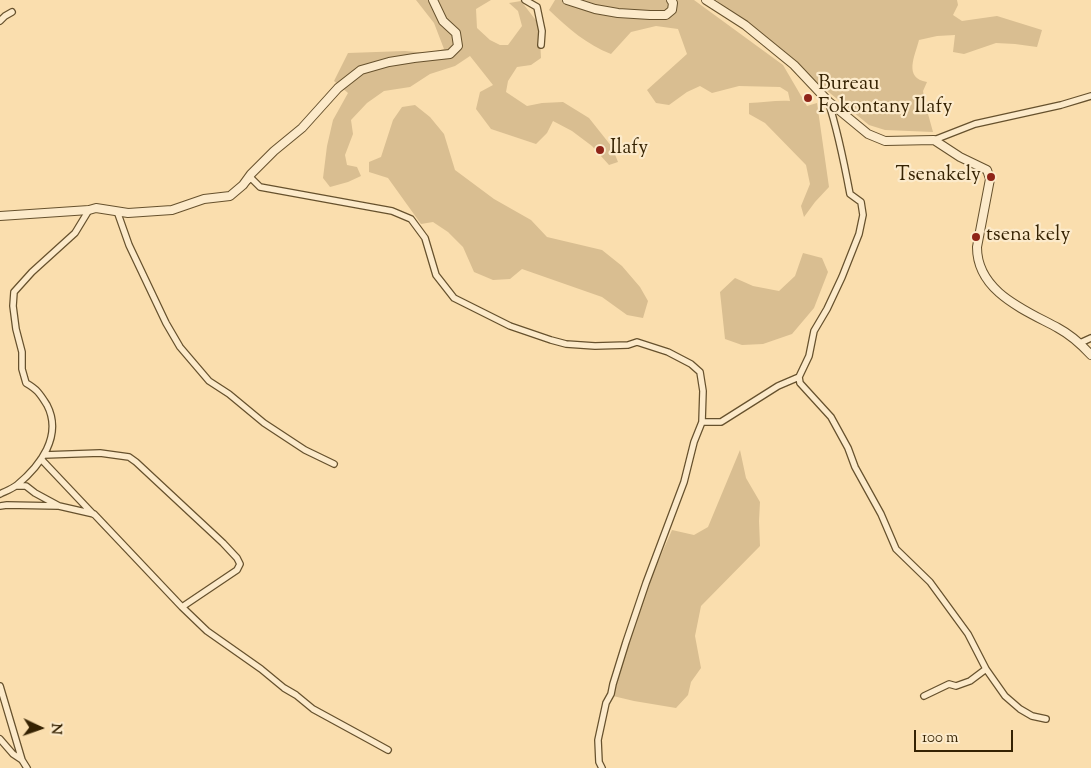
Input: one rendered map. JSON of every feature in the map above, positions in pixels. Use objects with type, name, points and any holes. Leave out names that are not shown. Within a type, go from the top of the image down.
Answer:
[{"type":"street","points":[[243,185],[274,151],[302,128],[338,88],[361,70],[389,62],[450,54],[458,46],[456,33],[443,21],[433,0]]},
{"type":"street","points":[[525,0],[537,7],[542,31],[540,46]]},
{"type":"street","points":[[567,0],[595,9],[650,15],[666,15],[672,10],[673,3],[671,0]]},
{"type":"street","points":[[706,0],[745,25],[787,59],[800,70],[828,101],[868,134],[885,141],[934,140],[975,124],[1061,105],[1091,96]]},
{"type":"street","points":[[0,21],[12,12]]},
{"type":"street","points":[[828,101],[850,194],[861,202],[863,215],[859,234],[842,277],[827,309],[814,330],[809,356],[799,377],[800,383],[831,418],[881,514],[896,549],[930,582],[968,634],[986,670],[1005,696],[1020,709],[1032,716],[1046,719]]},
{"type":"street","points":[[934,140],[960,157],[987,170],[989,175],[990,179],[976,247],[977,258],[986,278],[1003,297],[1028,313],[1058,328],[1080,343],[1091,355]]},
{"type":"street","points":[[0,216],[96,208],[128,213],[172,210],[204,200],[230,196],[251,178],[260,187],[392,211],[411,219],[425,238],[436,275],[454,298],[510,326],[566,344],[595,346],[628,345],[638,342],[668,352],[691,364],[700,372],[704,391],[702,422],[694,442],[684,482],[646,584],[611,694],[606,704],[598,740],[599,762],[602,768]]},
{"type":"street","points":[[0,494],[16,486],[40,463],[49,446],[52,422],[50,411],[40,393],[26,383],[22,369],[22,352],[16,329],[13,306],[14,292],[32,272],[75,233],[89,210]]},
{"type":"street","points":[[117,211],[129,246],[166,323],[180,348],[209,382],[229,394],[264,423],[305,450],[334,464]]},
{"type":"street","points":[[1080,343],[1091,338]]},
{"type":"street","points":[[702,422],[720,422],[778,386],[799,377]]},
{"type":"street","points":[[42,457],[100,452],[129,457],[237,558],[240,564],[237,570],[182,607]]},
{"type":"street","points":[[42,457],[182,607],[207,631],[313,709],[388,750]]},
{"type":"street","points":[[16,486],[26,486],[59,506]]},
{"type":"street","points":[[0,506],[59,506],[94,514]]},
{"type":"street","points":[[924,696],[949,684],[956,686],[970,681],[986,670]]},
{"type":"street","points":[[0,686],[22,760],[27,768]]},
{"type":"street","points":[[0,739],[13,754],[22,760]]},
{"type":"shaded area","points":[[416,0],[491,0],[476,9],[477,28],[490,40],[500,45],[508,45],[522,26],[518,11],[509,3],[521,1],[538,23],[541,58],[531,65],[517,67],[508,81],[506,92],[527,106],[563,102],[589,118],[612,147],[618,162],[609,165],[592,146],[572,131],[553,121],[547,133],[536,144],[491,129],[476,109],[480,92],[493,85],[470,56],[455,66],[430,74],[410,87],[384,91],[367,103],[351,120],[353,134],[345,155],[347,165],[357,167],[361,176],[330,187],[323,178],[327,146],[333,120],[348,93],[334,81],[348,53],[405,51],[429,53],[444,49],[434,23]]},
{"type":"shaded area","points":[[555,0],[694,0],[783,65],[807,106],[817,103],[829,187],[804,217],[801,206],[810,184],[806,165],[765,123],[749,114],[749,103],[790,101],[788,92],[780,87],[739,86],[712,93],[700,86],[687,92],[669,105],[656,103],[647,90],[687,54],[678,29],[656,26],[631,32],[611,54],[586,41],[549,10]]},
{"type":"shaded area","points":[[716,0],[957,0],[958,5],[953,15],[962,21],[997,16],[1042,30],[1037,47],[996,43],[964,54],[953,52],[955,35],[919,40],[912,65],[915,76],[927,82],[923,91],[933,132],[885,130],[869,125]]},
{"type":"shaded area","points":[[415,105],[430,117],[444,134],[455,170],[494,199],[531,220],[547,237],[602,250],[622,266],[640,287],[648,301],[643,318],[627,315],[602,297],[522,269],[510,279],[493,280],[474,272],[463,247],[448,232],[433,222],[421,224],[388,178],[369,172],[369,162],[381,157],[393,120],[402,107]]},
{"type":"shaded area","points":[[803,253],[822,258],[828,272],[814,308],[792,334],[763,344],[742,345],[725,339],[720,292],[735,278],[753,286],[779,291],[795,276]]},
{"type":"shaded area","points":[[740,450],[746,478],[760,502],[760,546],[701,606],[695,636],[701,668],[691,682],[688,695],[676,708],[613,696],[615,681],[650,580],[672,530],[694,535],[708,527]]},
{"type":"place","name":"Bureau Fokontany Ilafy","points":[[808,98]]},
{"type":"place","name":"Ilafy","points":[[600,150]]},
{"type":"place","name":"Tsenakely","points":[[991,177]]},
{"type":"place","name":"tsena kely","points":[[976,237]]}]
